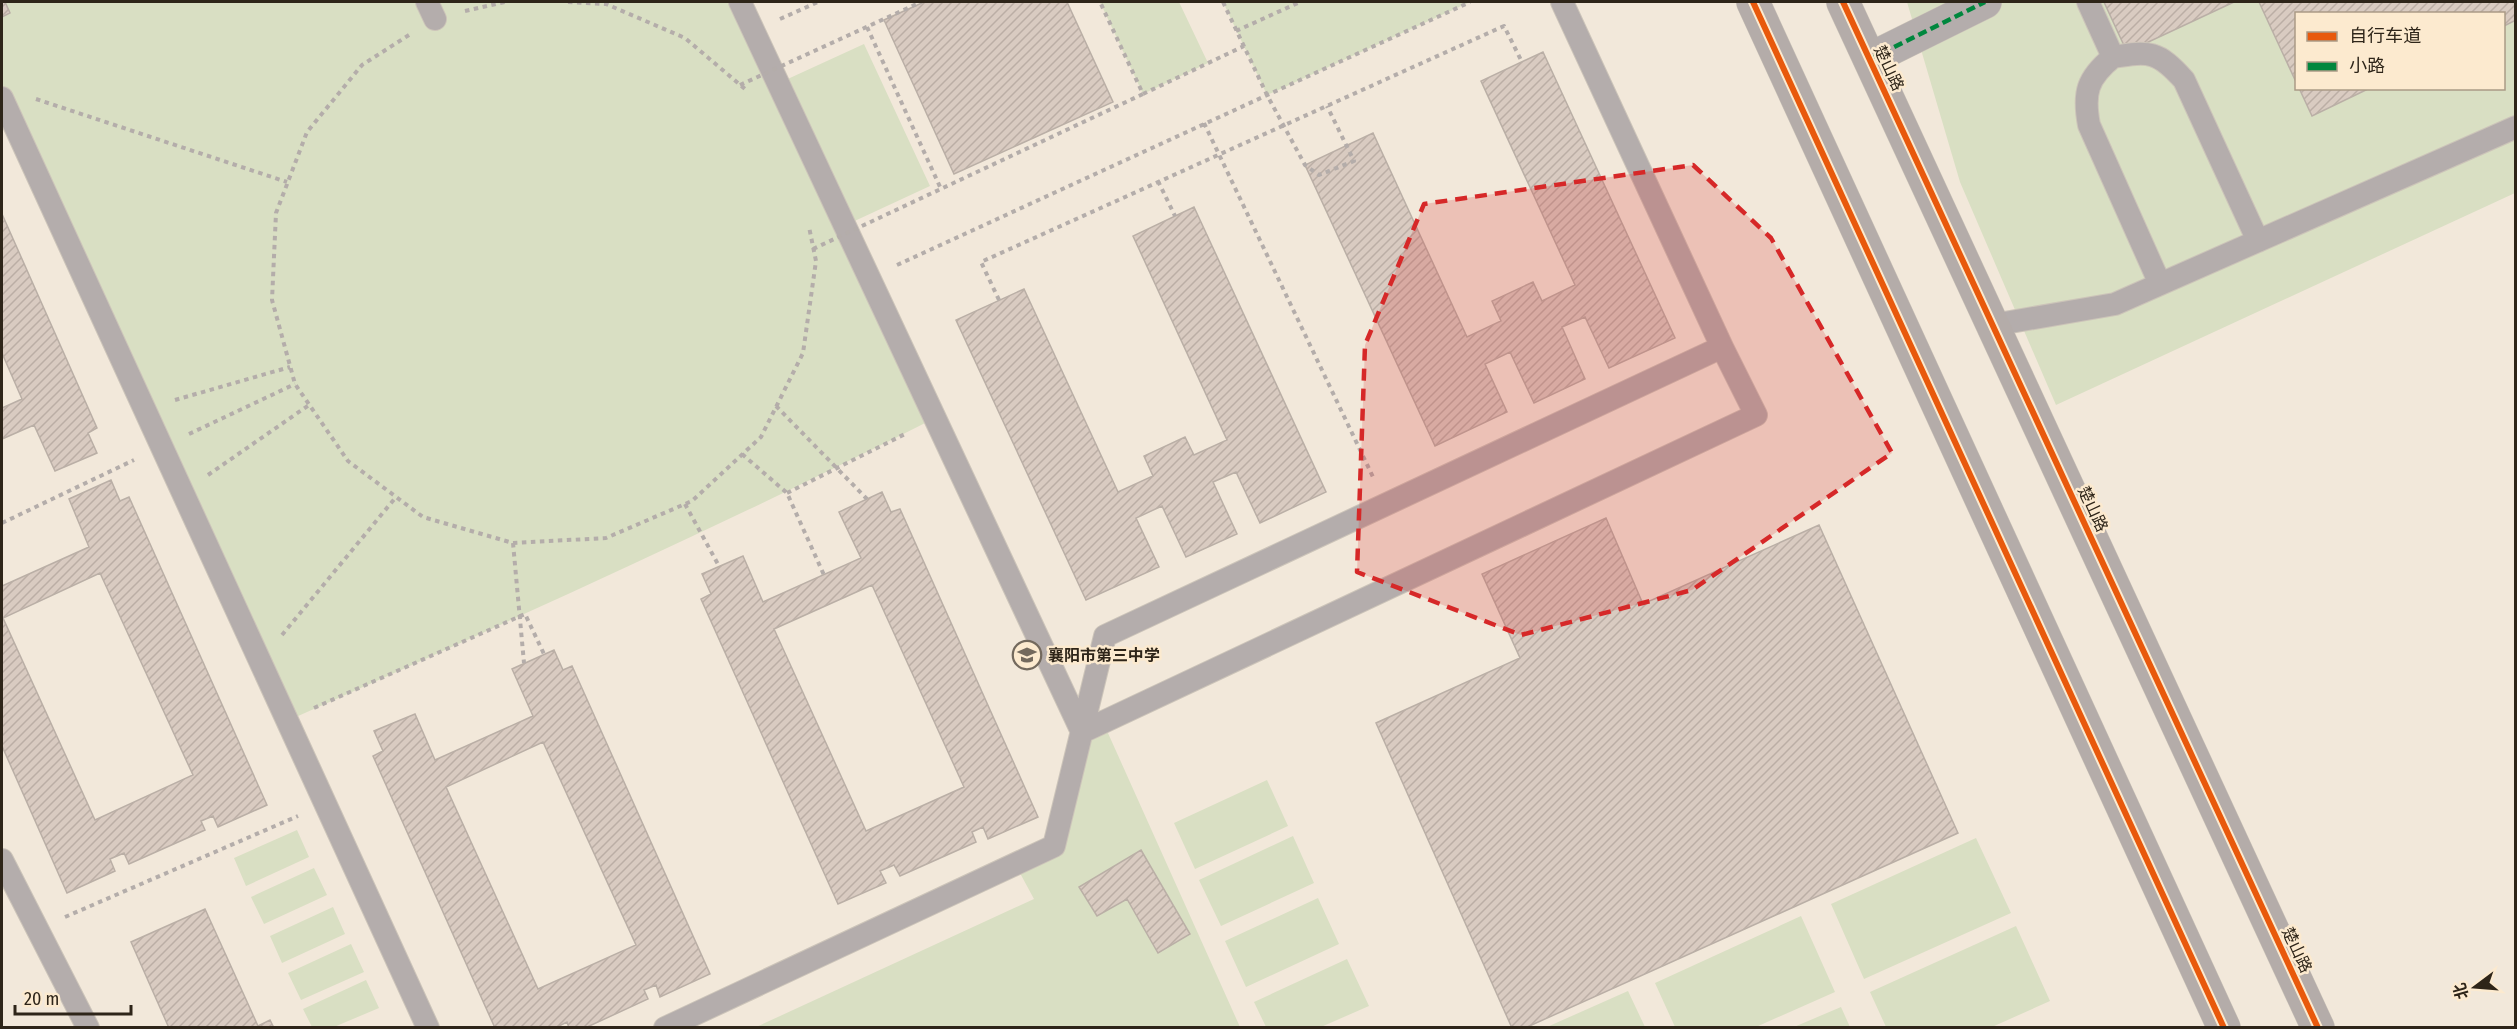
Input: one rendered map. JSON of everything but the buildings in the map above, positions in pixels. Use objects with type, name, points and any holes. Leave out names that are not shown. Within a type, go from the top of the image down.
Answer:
[{"type":"main road","points":[[1753,2],[2224,1028]]},
{"type":"main road","name":"楚山路","points":[[1843,2],[2318,1028]]},
{"type":"street","points":[[1870,59],[1985,2]]},
{"type":"lane","points":[[740,2],[1082,732]]},
{"type":"lane","points":[[1082,732],[1756,415],[1722,347],[1562,2]]},
{"type":"lane","points":[[2088,2],[2113,57]]},
{"type":"lane","points":[[2160,284],[2089,125],[2085,102],[2095,72],[2113,57],[2142,52],[2165,60],[2184,80],[2258,241]]},
{"type":"lane","points":[[2,98],[428,1028]]},
{"type":"lane","points":[[1993,325],[2115,304],[2516,127]]},
{"type":"lane","points":[[664,1028],[1054,846],[1105,636],[1722,347]]},
{"type":"lane","points":[[2,860],[88,1028]]},
{"type":"path","points":[[505,2],[431,10],[362,65],[307,132],[276,213],[272,300],[295,384],[348,461],[396,497],[423,516],[513,543],[606,538],[692,501],[760,437],[803,354],[816,261],[808,226]]},
{"type":"path","points":[[568,2],[605,3],[685,38],[752,94]]},
{"type":"path","points":[[754,31],[818,2]]},
{"type":"path","points":[[740,85],[921,2]]},
{"type":"path","points":[[1100,2],[1143,94]]},
{"type":"path","points":[[1223,2],[1267,94],[1305,165],[1319,175],[1354,161],[1327,106]]},
{"type":"path","points":[[1236,31],[1300,2]]},
{"type":"path","points":[[869,277],[1470,2]]},
{"type":"path","points":[[999,300],[981,261],[1504,26],[1522,62]]},
{"type":"path","points":[[867,27],[941,189]]},
{"type":"path","points":[[813,249],[1244,46]]},
{"type":"path","points":[[34,98],[287,182]]},
{"type":"path","points":[[1204,123],[1386,505]]},
{"type":"path","points":[[1158,181],[1175,216]]},
{"type":"path","points":[[145,410],[290,367]]},
{"type":"path","points":[[183,492],[309,405]]},
{"type":"path","points":[[776,406],[867,499]]},
{"type":"path","points":[[787,493],[935,418]]},
{"type":"path","points":[[742,454],[787,493],[824,575]]},
{"type":"path","points":[[260,661],[396,497]]},
{"type":"path","points":[[685,504],[719,566]]},
{"type":"path","points":[[513,543],[524,663]]},
{"type":"path","points":[[287,721],[525,614],[544,654]]},
{"type":"path","points":[[37,930],[325,804]]},
{"type":"highlighted area","points":[[1693,165],[1771,238],[1892,453],[1692,590],[1521,635],[1357,572],[1365,345],[1424,204]]},
{"type":"green space","points":[[2,2],[740,2],[779,83],[864,44],[930,186],[846,225],[935,418],[532,611],[287,721],[2,98]]},
{"type":"green space","points":[[1100,2],[1179,2],[1208,63],[1143,94]]},
{"type":"green space","points":[[1223,2],[1470,2],[1267,95]]},
{"type":"green space","points":[[1907,2],[2515,2],[2515,193],[2056,405],[1960,182]]},
{"type":"green space","points":[[1103,722],[1240,1027],[754,1028],[1034,899],[1015,864],[1055,841],[1082,732]]},
{"type":"green space","points":[[1267,780],[1288,826],[1195,869],[1174,823]]},
{"type":"green space","points":[[297,830],[309,857],[246,886],[234,858]]},
{"type":"green space","points":[[1293,836],[1314,883],[1221,926],[1199,880]]},
{"type":"green space","points":[[1976,838],[2011,913],[1864,979],[1831,904]]},
{"type":"green space","points":[[314,868],[327,895],[264,924],[251,897]]},
{"type":"green space","points":[[1318,898],[1339,944],[1246,987],[1225,941]]},
{"type":"green space","points":[[333,907],[345,934],[282,963],[270,936]]},
{"type":"green space","points":[[1801,916],[1835,992],[1756,1027],[1675,1027],[1655,983]]},
{"type":"green space","points":[[2016,926],[2050,1001],[1992,1027],[1886,1027],[1870,992]]},
{"type":"green space","points":[[351,944],[364,972],[301,1000],[288,973]]},
{"type":"green space","points":[[1347,959],[1369,1006],[1321,1027],[1266,1027],[1254,1002]]},
{"type":"green space","points":[[366,980],[379,1008],[334,1027],[312,1027],[303,1009]]},
{"type":"green space","points":[[1628,991],[1645,1027],[1547,1027]]},
{"type":"green space","points":[[1841,1007],[1850,1027],[1794,1027]]},
{"type":"marked path","points":[[1870,59],[1985,2]]},
{"type":"cycle path","points":[[1753,2],[2224,1028]]},
{"type":"cycle path","points":[[1843,2],[2318,1028]]},
{"type":"place","name":"襄阳市第三中学","points":[[1027,655]]}]
